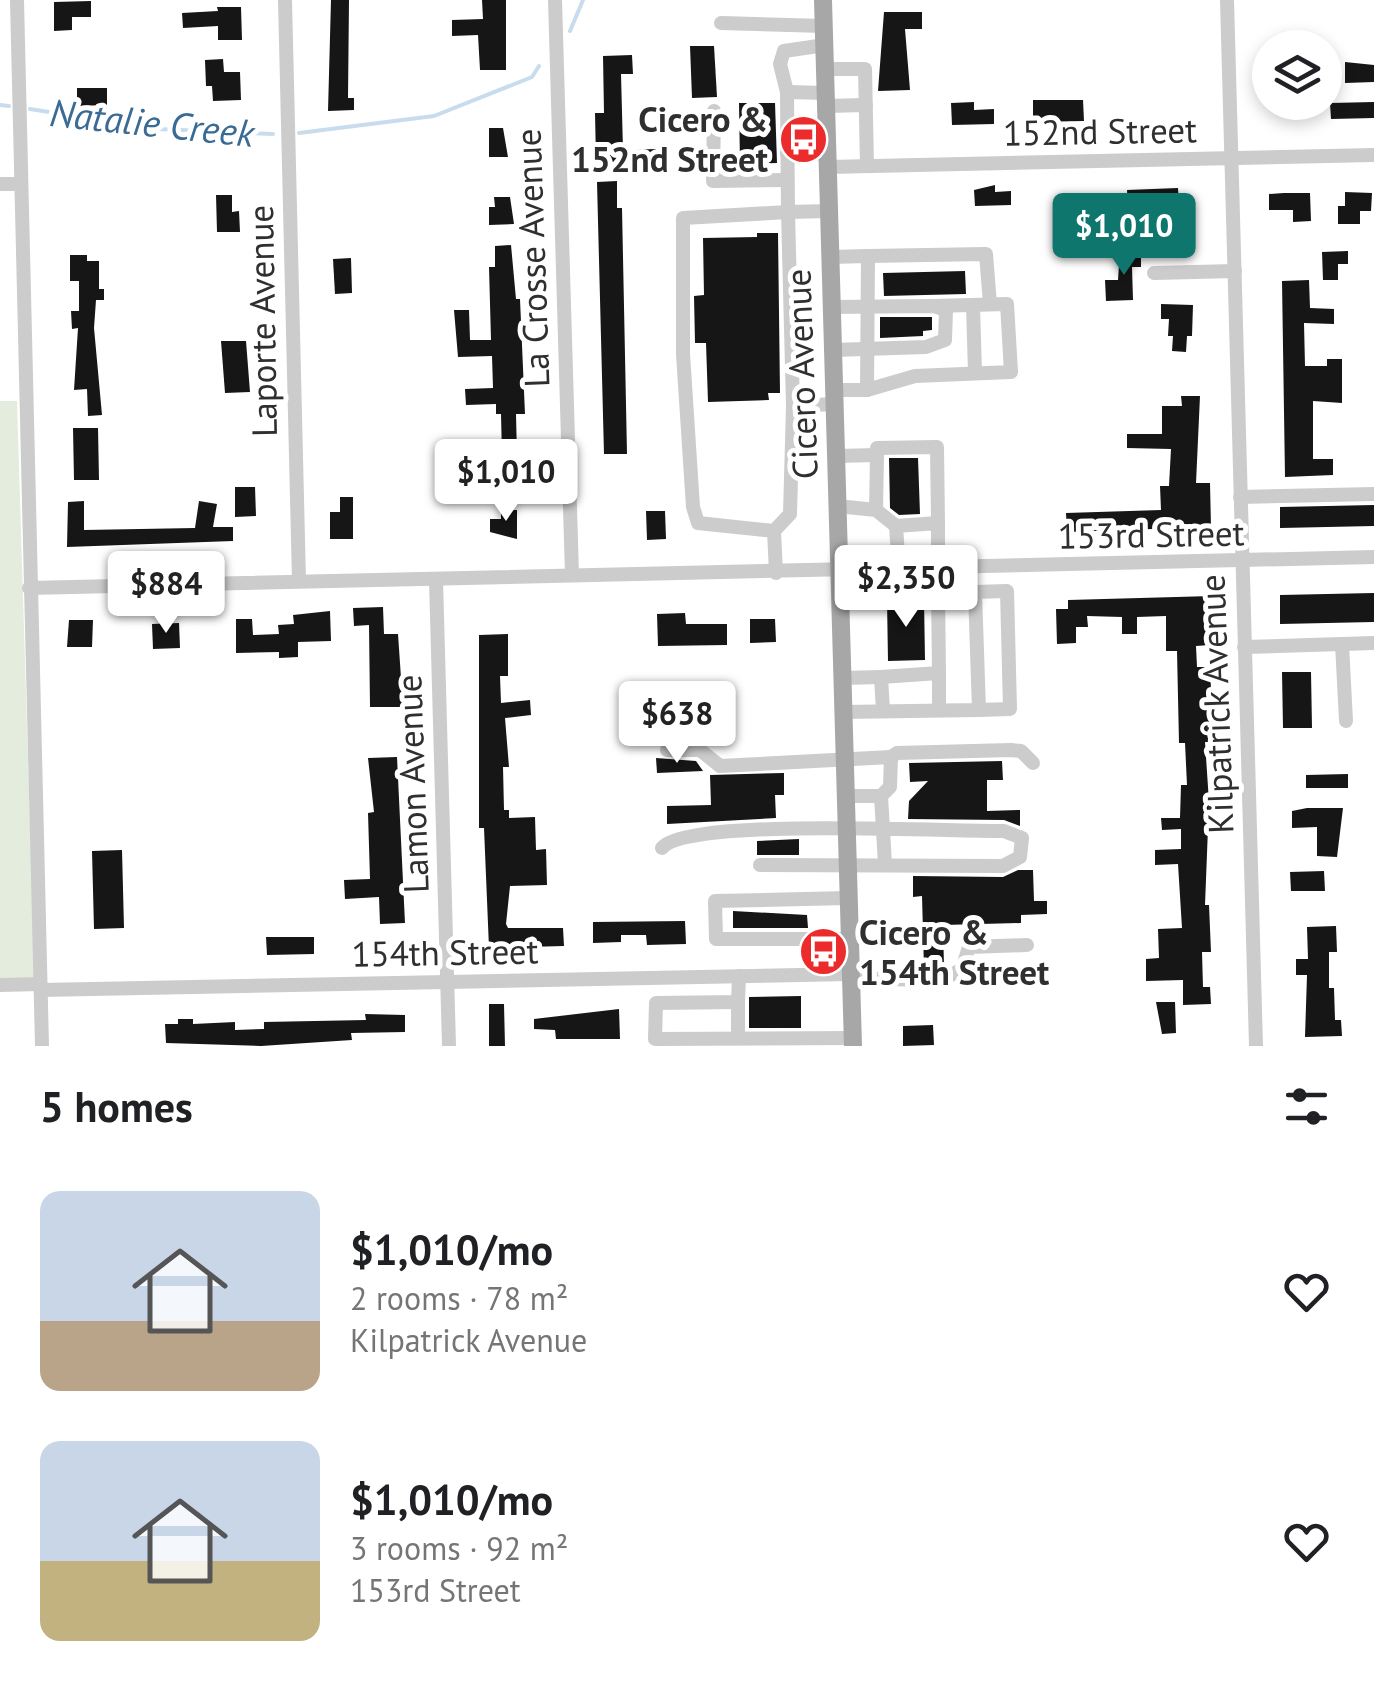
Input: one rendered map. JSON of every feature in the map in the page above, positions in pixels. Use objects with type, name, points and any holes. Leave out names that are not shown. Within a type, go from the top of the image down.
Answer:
[{"type":"main road","name":"Cicero Avenue","points":[[823,0],[852,1042]]},
{"type":"street","points":[[17,0],[42,1046]]},
{"type":"street","name":"Laporte Avenue","points":[[285,0],[298,580]]},
{"type":"street","name":"La Crosse Avenue","points":[[555,0],[572,575]]},
{"type":"street","name":"Kilpatrick Avenue","points":[[1227,0],[1256,1046]]},
{"type":"street","points":[[720,23],[824,35]]},
{"type":"street","points":[[776,572],[774,531],[790,514],[792,412],[787,92],[780,64],[784,51],[824,35]]},
{"type":"street","points":[[825,69],[865,69],[867,166]]},
{"type":"street","points":[[787,92],[866,105]]},
{"type":"street","points":[[714,111],[713,181],[787,180]]},
{"type":"street","name":"152nd Street","points":[[786,154],[867,166],[1374,156]]},
{"type":"street","points":[[0,184],[22,184]]},
{"type":"street","points":[[774,531],[698,523],[692,507],[683,354],[683,218],[829,211]]},
{"type":"street","points":[[830,258],[986,254],[990,304]]},
{"type":"street","points":[[867,390],[868,256]]},
{"type":"street","points":[[1154,273],[1235,270]]},
{"type":"street","points":[[792,412],[915,376],[1010,372],[1007,304],[832,307]]},
{"type":"street","points":[[973,305],[976,374]]},
{"type":"street","points":[[833,350],[926,347],[945,340],[946,310],[934,306]]},
{"type":"street","points":[[876,510],[877,448],[936,447],[941,570],[939,710]]},
{"type":"street","points":[[836,456],[877,455]]},
{"type":"street","points":[[1240,497],[1374,494]]},
{"type":"street","points":[[838,506],[876,510],[896,526],[938,523]]},
{"type":"street","points":[[896,526],[900,570]]},
{"type":"street","name":"153rd Street","points":[[29,588],[1374,558]]},
{"type":"street","name":"Lamon Avenue","points":[[436,580],[450,1046]]},
{"type":"street","points":[[843,712],[1010,708],[1007,591],[938,592]]},
{"type":"street","points":[[976,592],[978,710]]},
{"type":"street","points":[[1244,646],[1374,643]]},
{"type":"street","points":[[1342,644],[1346,721]]},
{"type":"street","points":[[842,678],[939,673]]},
{"type":"street","points":[[881,677],[882,711]]},
{"type":"street","points":[[667,750],[700,750],[720,766],[891,757]]},
{"type":"street","points":[[846,796],[881,796],[890,788],[891,757],[896,752],[1011,750],[1034,762]]},
{"type":"street","points":[[881,796],[885,864]]},
{"type":"street","points":[[662,848],[668,841],[694,833],[846,826],[882,832],[1004,831],[1022,838],[1020,858],[1003,866],[760,866]]},
{"type":"street","points":[[848,898],[715,901],[716,939],[850,939]]},
{"type":"street","points":[[944,979],[962,969],[969,947],[1027,945]]},
{"type":"street","points":[[738,1038],[739,976]]},
{"type":"street","name":"154th Street","points":[[0,985],[739,976],[924,980]]},
{"type":"street","points":[[738,1002],[656,1004],[655,1039],[852,1042]]},
{"type":"green space","points":[[0,401],[17,401],[35,986],[0,986]]},
{"type":"building","points":[[331,0],[349,0],[348,98],[354,98],[354,110],[328,111]]},
{"type":"building","points":[[482,0],[506,0],[506,70],[480,70],[478,35],[452,36],[452,20],[483,19]]},
{"type":"building","points":[[91,1],[91,17],[72,17],[72,30],[54,31],[54,2]]},
{"type":"building","points":[[217,7],[241,7],[242,40],[218,40],[218,26],[183,28],[182,13],[218,11]]},
{"type":"building","points":[[884,12],[922,12],[922,29],[905,29],[910,90],[878,91]]},
{"type":"building","points":[[690,46],[714,46],[717,97],[692,98]]},
{"type":"building","points":[[632,55],[633,74],[621,74],[623,150],[656,149],[656,164],[596,161],[595,113],[604,113],[603,56]]},
{"type":"building","points":[[223,59],[224,72],[240,72],[241,100],[213,101],[212,86],[206,86],[205,60]]},
{"type":"building","points":[[1345,62],[1374,65],[1374,82],[1345,83]]},
{"type":"building","points":[[77,88],[107,88],[107,105],[77,106]]},
{"type":"building","points":[[1033,100],[1083,100],[1084,121],[1033,122]]},
{"type":"building","points":[[974,102],[974,110],[994,109],[994,124],[952,125],[951,103]]},
{"type":"building","points":[[1374,102],[1374,118],[1342,119],[1342,103]]},
{"type":"building","points":[[739,103],[775,103],[777,163],[740,164]]},
{"type":"building","points":[[489,128],[503,128],[508,157],[489,157]]},
{"type":"building","points":[[617,181],[617,208],[622,208],[627,454],[604,454],[597,182]]},
{"type":"building","points":[[995,185],[995,192],[1011,191],[1011,205],[975,206],[974,190]]},
{"type":"building","points":[[1178,188],[1179,206],[1128,208],[1127,190]]},
{"type":"building","points":[[1345,192],[1372,193],[1371,211],[1360,211],[1360,224],[1338,224],[1338,206],[1345,206]]},
{"type":"building","points":[[1310,193],[1311,221],[1293,222],[1293,210],[1269,210],[1269,194]]},
{"type":"building","points":[[216,195],[232,195],[232,212],[239,211],[240,232],[217,232]]},
{"type":"building","points":[[494,197],[510,197],[514,224],[489,225],[489,207],[495,207]]},
{"type":"building","points":[[757,233],[778,233],[780,393],[768,393],[769,400],[708,402],[706,343],[695,343],[694,296],[704,295],[703,238],[757,237]]},
{"type":"building","points":[[511,245],[516,299],[520,299],[525,414],[516,414],[517,456],[502,456],[501,414],[496,414],[496,404],[466,405],[465,389],[493,388],[492,356],[458,357],[454,310],[469,310],[470,340],[491,340],[489,267],[495,267],[495,246]]},
{"type":"building","points":[[1120,251],[1141,251],[1141,267],[1132,267],[1133,300],[1106,301],[1105,280],[1118,280]]},
{"type":"building","points":[[1348,251],[1348,264],[1338,264],[1338,280],[1323,280],[1322,252]]},
{"type":"building","points":[[70,255],[87,255],[87,261],[99,261],[99,289],[104,289],[104,300],[96,300],[94,328],[102,415],[88,416],[87,389],[74,390],[78,328],[72,329],[71,311],[79,311],[79,281],[70,281]]},
{"type":"building","points":[[351,258],[352,293],[335,294],[333,259]]},
{"type":"building","points":[[965,271],[966,294],[884,296],[883,273]]},
{"type":"building","points":[[1309,280],[1310,308],[1334,309],[1334,324],[1304,323],[1305,366],[1327,366],[1327,359],[1342,359],[1342,403],[1313,401],[1313,459],[1333,459],[1333,475],[1285,477],[1282,281]]},
{"type":"building","points":[[1161,304],[1193,305],[1192,336],[1187,336],[1186,352],[1172,351],[1173,336],[1168,336],[1169,319],[1161,319]]},
{"type":"building","points":[[880,317],[932,317],[932,330],[923,331],[923,336],[880,338]]},
{"type":"building","points":[[221,341],[246,341],[250,392],[225,393]]},
{"type":"building","points":[[1181,396],[1200,396],[1196,483],[1210,483],[1211,527],[1067,532],[1066,513],[1161,510],[1160,486],[1169,486],[1171,449],[1127,448],[1127,434],[1162,434],[1162,406],[1182,406]]},
{"type":"building","points":[[73,428],[98,428],[99,480],[74,480]]},
{"type":"building","points":[[889,458],[918,458],[920,514],[899,515],[890,508]]},
{"type":"building","points":[[235,487],[255,487],[256,516],[235,517]]},
{"type":"building","points":[[340,497],[353,497],[353,539],[330,539],[330,512],[340,512]]},
{"type":"building","points":[[84,501],[84,530],[195,528],[199,501],[217,504],[213,527],[233,527],[233,541],[67,547],[68,502]]},
{"type":"building","points":[[1374,505],[1374,526],[1280,528],[1280,507]]},
{"type":"building","points":[[501,510],[517,510],[517,539],[490,532],[490,519],[501,519]]},
{"type":"building","points":[[646,511],[665,511],[666,539],[647,540]]},
{"type":"building","points":[[1374,593],[1374,622],[1280,624],[1280,595]]},
{"type":"building","points":[[1212,596],[1210,645],[1196,646],[1197,667],[1210,667],[1212,712],[1212,742],[1205,742],[1209,802],[1205,905],[1209,905],[1211,952],[1202,952],[1203,987],[1210,987],[1211,1004],[1183,1005],[1183,980],[1146,981],[1146,959],[1159,958],[1158,929],[1182,928],[1178,864],[1155,865],[1155,850],[1181,849],[1181,829],[1162,830],[1161,818],[1180,818],[1181,785],[1187,785],[1185,743],[1179,743],[1177,651],[1166,651],[1166,616],[1137,617],[1137,634],[1122,634],[1122,617],[1087,616],[1088,627],[1076,627],[1076,643],[1057,644],[1056,609],[1068,609],[1068,600]]},
{"type":"building","points":[[924,599],[925,660],[888,661],[887,600]]},
{"type":"building","points":[[383,607],[384,634],[398,634],[403,707],[370,707],[369,625],[354,626],[353,608]]},
{"type":"building","points":[[330,611],[331,641],[298,642],[298,657],[279,658],[279,652],[236,653],[236,619],[252,619],[253,635],[279,634],[278,625],[294,624],[293,615]]},
{"type":"building","points":[[685,613],[686,624],[727,624],[727,645],[658,646],[657,614]]},
{"type":"building","points":[[750,619],[775,619],[776,642],[750,643]]},
{"type":"building","points":[[69,620],[93,620],[92,647],[67,647]]},
{"type":"building","points":[[179,623],[180,648],[153,649],[152,624]]},
{"type":"building","points":[[508,634],[508,676],[500,676],[501,703],[530,700],[531,715],[505,718],[509,767],[503,767],[504,810],[509,810],[509,818],[535,817],[536,850],[546,849],[547,885],[510,886],[506,924],[508,928],[563,928],[564,946],[489,948],[484,828],[479,828],[479,635]]},
{"type":"building","points":[[1282,672],[1311,672],[1312,728],[1283,728]]},
{"type":"building","points":[[397,757],[405,923],[380,924],[379,897],[345,899],[344,880],[370,879],[368,813],[374,812],[368,758]]},
{"type":"building","points":[[656,758],[696,761],[703,771],[657,773]]},
{"type":"building","points":[[1002,761],[1003,780],[987,780],[987,811],[1020,810],[1020,826],[1004,820],[908,819],[909,801],[928,781],[910,782],[909,763]]},
{"type":"building","points":[[784,773],[784,795],[775,795],[776,818],[667,824],[667,806],[711,805],[710,775]]},
{"type":"building","points":[[1348,774],[1348,788],[1306,788],[1306,775]]},
{"type":"building","points":[[1343,808],[1337,857],[1317,856],[1317,827],[1292,828],[1292,811]]},
{"type":"building","points":[[799,839],[799,855],[757,855],[757,841]]},
{"type":"building","points":[[122,850],[124,928],[94,929],[92,851]]},
{"type":"building","points":[[1018,870],[1033,870],[1034,901],[1047,901],[1047,914],[1021,915],[1021,923],[943,925],[944,967],[934,977],[924,969],[922,896],[913,897],[913,876],[1003,877]]},
{"type":"building","points":[[1324,871],[1325,891],[1291,891],[1290,872]]},
{"type":"building","points":[[733,911],[807,915],[808,928],[733,928]]},
{"type":"building","points":[[685,921],[686,944],[647,945],[646,935],[621,935],[621,942],[593,943],[593,922]]},
{"type":"building","points":[[1336,926],[1337,952],[1329,952],[1329,988],[1334,988],[1335,1020],[1341,1020],[1342,1036],[1305,1037],[1307,975],[1296,975],[1296,959],[1308,959],[1307,927]]},
{"type":"building","points":[[266,937],[314,937],[314,954],[267,955]]},
{"type":"building","points":[[801,996],[801,1028],[749,1028],[749,997]]},
{"type":"building","points":[[1156,1002],[1175,1002],[1176,1033],[1162,1034]]},
{"type":"building","points":[[489,1004],[504,1004],[505,1046],[489,1046]]},
{"type":"building","points":[[619,1009],[620,1039],[556,1039],[555,1030],[534,1029],[534,1019]]},
{"type":"building","points":[[365,1014],[405,1015],[405,1032],[351,1033],[352,1040],[261,1046],[166,1043],[165,1024],[178,1024],[178,1019],[193,1019],[193,1024],[235,1022],[235,1030],[264,1029],[264,1022],[366,1020]]},
{"type":"building","points":[[933,1025],[934,1045],[903,1046],[903,1026]]},
{"type":"waterway","name":"Natalie Creek","points":[[570,31],[583,0]]},
{"type":"waterway","name":"Natalie Creek","points":[[299,133],[434,116],[532,77],[539,66]]},
{"type":"waterway","name":"Natalie Creek","points":[[0,105],[9,106]]},
{"type":"waterway","name":"Natalie Creek","points":[[30,109],[157,129],[273,134]]},
{"type":"place","name":"Cicero & 152nd Street","points":[[803,139]]},
{"type":"place","name":"Cicero & 154th Street","points":[[824,952]]}]
